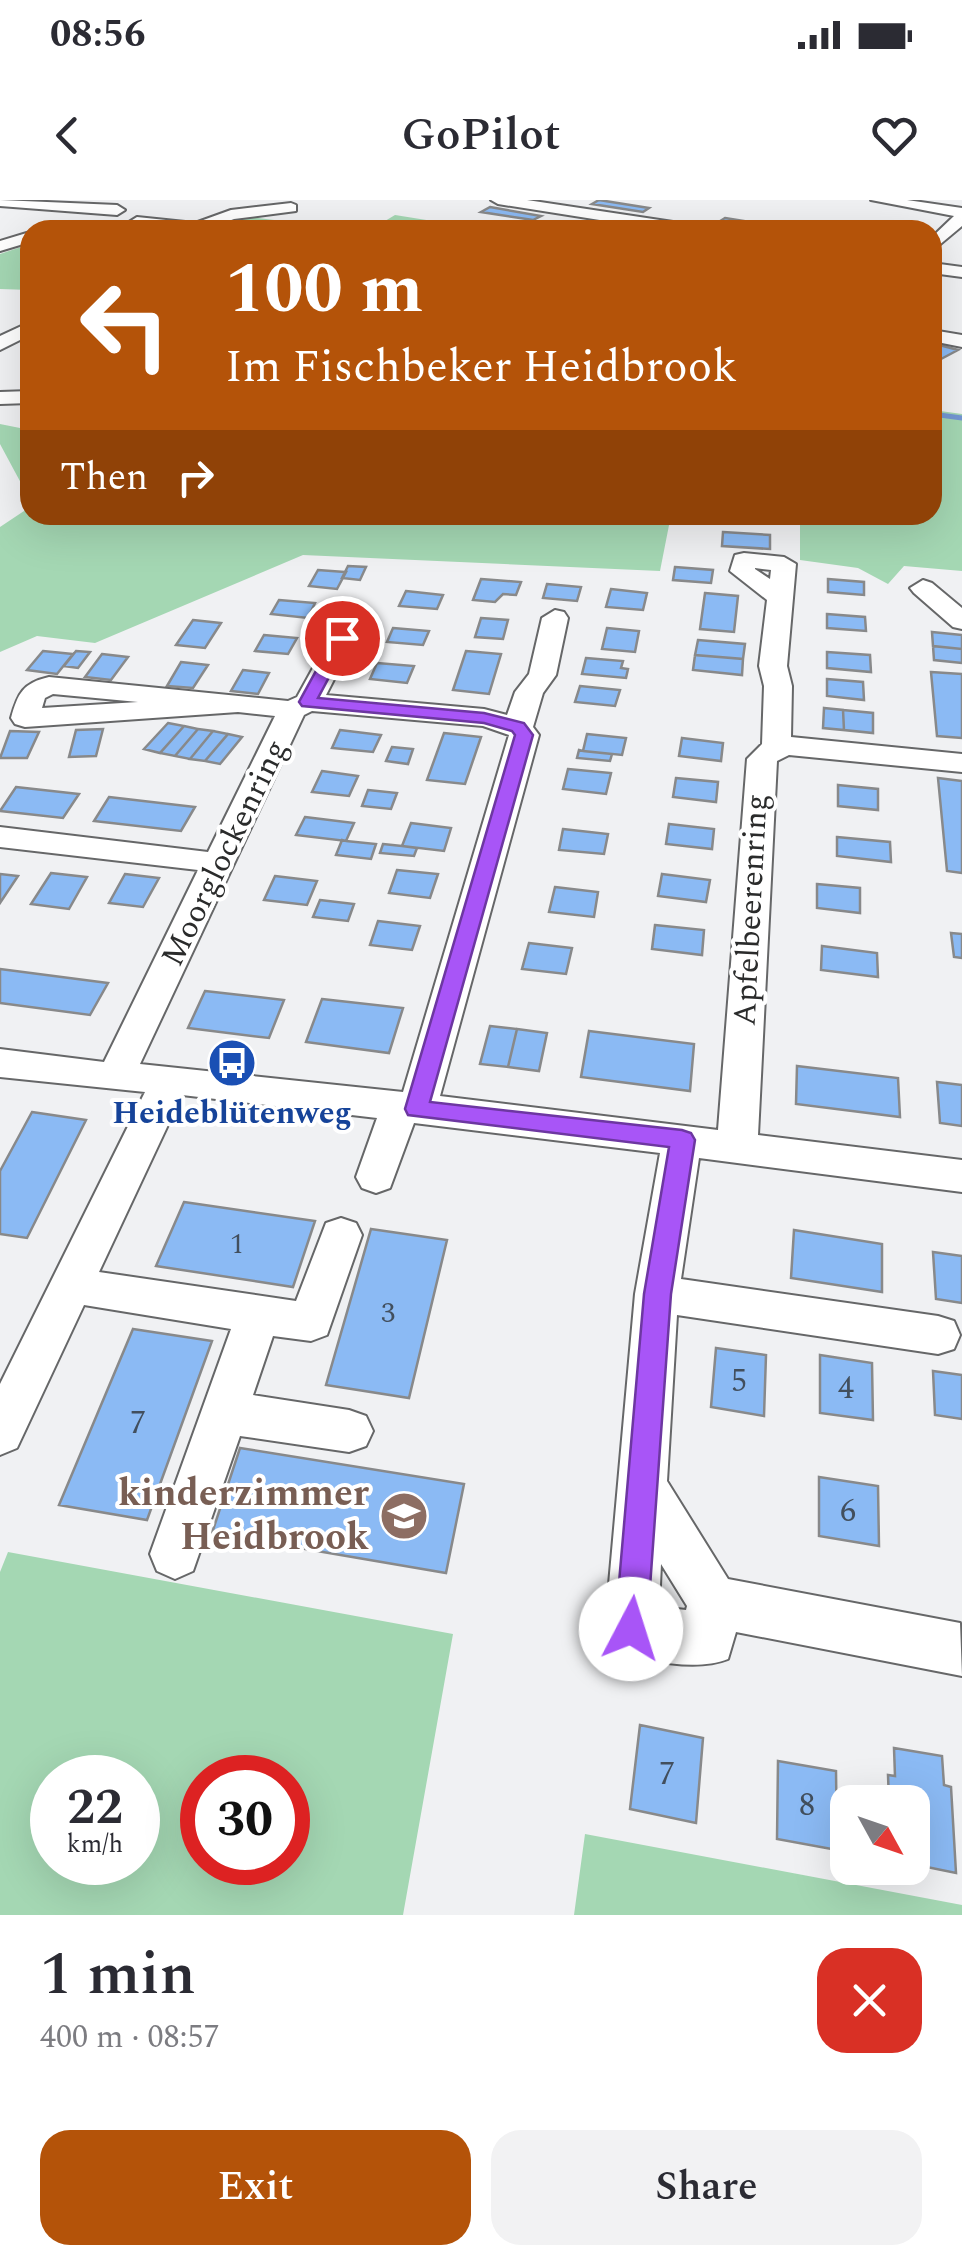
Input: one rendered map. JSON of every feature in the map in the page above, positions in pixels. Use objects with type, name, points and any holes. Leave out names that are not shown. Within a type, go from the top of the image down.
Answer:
[{"type":"street","points":[[218,220],[231,215],[295,210],[267,200]]},
{"type":"street","points":[[498,200],[628,220]]},
{"type":"street","points":[[878,200],[961,219]]},
{"type":"street","points":[[0,202],[118,210],[164,220]]},
{"type":"street","points":[[86,220],[118,210]]},
{"type":"street","points":[[942,237],[961,219]]},
{"type":"street","points":[[924,588],[962,622]]},
{"type":"street","points":[[776,748],[778,686],[773,666],[782,599]]},
{"type":"street","points":[[237,704],[25,718],[32,693],[49,685],[237,704],[300,706],[355,613]]},
{"type":"street","points":[[376,1178],[408,1108],[524,735],[518,727],[530,692],[542,675],[555,618]]},
{"type":"street","name":"Moorglockenring","points":[[116,1074],[300,706],[484,718],[518,727]]},
{"type":"street","name":"Apfelbeerenring","points":[[737,1146],[760,766],[776,748],[795,746],[962,763]]},
{"type":"street","points":[[0,837],[220,862]]},
{"type":"street","points":[[0,1063],[737,1146],[962,1176]]},
{"type":"street","points":[[0,1433],[170,1080]]},
{"type":"street","points":[[643,1487],[712,1602],[710,1640],[631,1629],[657,1294],[682,1140]]},
{"type":"street","points":[[69,1286],[311,1322],[340,1235]]},
{"type":"street","points":[[657,1294],[938,1335]]},
{"type":"street","points":[[175,1554],[258,1314]]},
{"type":"street","points":[[224,1412],[349,1431]]},
{"type":"street","points":[[712,1602],[960,1650]]},
{"type":"green space","points":[[234,215],[274,220],[225,220]]},
{"type":"green space","points":[[395,215],[426,220],[387,220]]},
{"type":"green space","points":[[20,247],[20,290],[0,289],[0,254]]},
{"type":"green space","points":[[942,411],[962,414],[962,571],[904,566],[888,584],[858,568],[800,560],[800,525],[942,525]]},
{"type":"green space","points":[[0,424],[20,428],[20,481],[0,444]]},
{"type":"green space","points":[[20,514],[20,525],[669,525],[660,571],[303,555],[95,643],[37,636],[0,652],[0,527]]},
{"type":"green space","points":[[8,1552],[453,1634],[403,1915],[0,1915],[0,1572]]},
{"type":"green space","points":[[585,1834],[830,1880],[830,1885],[856,1885],[962,1905],[962,1915],[574,1915]]},
{"type":"building","points":[[599,200],[649,208],[643,212],[592,204]]},
{"type":"building","points":[[490,207],[541,216],[533,220],[481,212]]},
{"type":"building","points":[[942,346],[958,350],[942,358]]},
{"type":"building","points":[[723,532],[770,535],[770,549],[722,546]]},
{"type":"building","points":[[348,566],[366,567],[360,580],[342,578]]},
{"type":"building","points":[[675,567],[713,570],[711,583],[673,580]]},
{"type":"building","points":[[318,570],[346,572],[337,589],[309,586]]},
{"type":"building","points":[[481,579],[521,582],[516,595],[503,594],[495,602],[473,600]]},
{"type":"building","points":[[828,579],[864,582],[864,595],[828,592]]},
{"type":"building","points":[[547,584],[581,587],[577,601],[543,598]]},
{"type":"building","points":[[611,589],[647,593],[643,610],[606,607]]},
{"type":"building","points":[[406,591],[443,595],[437,609],[399,606]]},
{"type":"building","points":[[705,593],[738,596],[734,632],[700,629]]},
{"type":"building","points":[[279,600],[315,603],[308,618],[271,614]]},
{"type":"building","points":[[827,614],[865,617],[866,631],[827,628]]},
{"type":"building","points":[[481,618],[508,620],[503,639],[475,637]]},
{"type":"building","points":[[193,620],[221,623],[205,648],[176,645]]},
{"type":"building","points":[[393,628],[429,631],[423,645],[387,642]]},
{"type":"building","points":[[607,628],[639,631],[635,652],[602,649]]},
{"type":"building","points":[[932,632],[962,635],[962,649],[933,646]]},
{"type":"building","points":[[264,635],[297,638],[288,654],[255,651]]},
{"type":"building","points":[[698,640],[745,644],[743,659],[695,655]]},
{"type":"building","points":[[933,646],[962,649],[962,663],[934,660]]},
{"type":"building","points":[[43,651],[73,654],[57,674],[27,670]]},
{"type":"building","points":[[76,651],[90,652],[78,668],[64,666]]},
{"type":"building","points":[[466,651],[501,654],[489,694],[453,690]]},
{"type":"building","points":[[827,652],[870,655],[871,672],[827,668]]},
{"type":"building","points":[[102,654],[128,657],[111,680],[85,677]]},
{"type":"building","points":[[695,655],[743,659],[742,675],[693,670]]},
{"type":"building","points":[[586,658],[623,661],[621,668],[628,669],[626,678],[582,674]]},
{"type":"building","points":[[181,662],[208,665],[193,688],[167,686]]},
{"type":"building","points":[[377,663],[414,666],[407,683],[370,679]]},
{"type":"building","points":[[243,670],[269,673],[258,694],[231,691]]},
{"type":"building","points":[[931,672],[962,674],[962,738],[937,736]]},
{"type":"building","points":[[827,679],[863,682],[864,700],[827,696]]},
{"type":"building","points":[[580,686],[620,690],[615,706],[575,702]]},
{"type":"building","points":[[824,708],[843,710],[844,730],[823,728]]},
{"type":"building","points":[[843,710],[873,713],[873,733],[844,730]]},
{"type":"building","points":[[168,723],[184,726],[160,753],[144,749]]},
{"type":"building","points":[[184,726],[198,729],[175,756],[160,753]]},
{"type":"building","points":[[103,729],[96,756],[69,757],[76,730]]},
{"type":"building","points":[[198,729],[213,731],[190,759],[175,756]]},
{"type":"building","points":[[340,730],[381,735],[373,752],[332,748]]},
{"type":"building","points":[[10,731],[39,732],[27,758],[0,758]]},
{"type":"building","points":[[213,731],[228,734],[205,761],[190,759]]},
{"type":"building","points":[[444,733],[481,737],[465,784],[427,780]]},
{"type":"building","points":[[228,734],[242,737],[220,764],[205,761]]},
{"type":"building","points":[[587,734],[626,738],[622,755],[583,751]]},
{"type":"building","points":[[682,738],[723,743],[721,761],[679,756]]},
{"type":"building","points":[[392,747],[413,749],[408,764],[386,761]]},
{"type":"building","points":[[579,750],[612,754],[610,761],[577,758]]},
{"type":"building","points":[[568,769],[611,773],[606,794],[563,789]]},
{"type":"building","points":[[322,771],[358,776],[349,796],[312,792]]},
{"type":"building","points":[[676,778],[718,782],[716,802],[673,797]]},
{"type":"building","points":[[938,778],[962,781],[962,873],[947,871]]},
{"type":"building","points":[[838,785],[878,789],[878,810],[838,806]]},
{"type":"building","points":[[16,787],[79,794],[63,818],[0,811]]},
{"type":"building","points":[[368,790],[397,793],[391,809],[362,806]]},
{"type":"building","points":[[109,797],[195,807],[181,831],[94,821]]},
{"type":"building","points":[[305,817],[354,823],[346,841],[296,835]]},
{"type":"building","points":[[411,823],[451,828],[444,851],[402,846]]},
{"type":"building","points":[[669,824],[714,829],[712,849],[666,844]]},
{"type":"building","points":[[563,829],[608,834],[604,854],[559,850]]},
{"type":"building","points":[[837,837],[890,842],[891,862],[837,856]]},
{"type":"building","points":[[342,840],[376,844],[371,859],[336,855]]},
{"type":"building","points":[[383,844],[417,848],[414,856],[380,853]]},
{"type":"building","points":[[397,870],[438,874],[430,898],[389,893]]},
{"type":"building","points":[[51,873],[87,877],[69,909],[31,904]]},
{"type":"building","points":[[0,874],[18,876],[0,903]]},
{"type":"building","points":[[125,874],[159,878],[143,907],[109,903]]},
{"type":"building","points":[[662,874],[710,880],[706,902],[658,896]]},
{"type":"building","points":[[275,876],[317,881],[307,905],[264,900]]},
{"type":"building","points":[[817,884],[860,888],[860,913],[817,908]]},
{"type":"building","points":[[555,887],[598,892],[594,917],[549,912]]},
{"type":"building","points":[[320,900],[354,904],[348,921],[313,917]]},
{"type":"building","points":[[378,921],[420,926],[412,950],[370,945]]},
{"type":"building","points":[[655,925],[704,930],[702,955],[652,949]]},
{"type":"building","points":[[951,933],[962,934],[962,958],[954,957]]},
{"type":"building","points":[[529,943],[572,948],[566,974],[522,969]]},
{"type":"building","points":[[822,946],[877,953],[878,977],[821,970]]},
{"type":"building","points":[[0,969],[108,983],[90,1015],[0,1003]]},
{"type":"building","points":[[205,991],[284,1000],[269,1038],[188,1028]]},
{"type":"building","points":[[322,999],[403,1008],[389,1053],[306,1042]]},
{"type":"building","points":[[490,1026],[517,1029],[508,1067],[480,1064]]},
{"type":"building","points":[[517,1029],[547,1033],[539,1071],[508,1067]]},
{"type":"building","points":[[589,1031],[694,1044],[690,1091],[581,1077]]},
{"type":"building","points":[[797,1066],[898,1078],[900,1117],[796,1104]]},
{"type":"building","points":[[937,1082],[962,1085],[962,1126],[940,1123]]},
{"type":"building","points":[[32,1112],[86,1120],[27,1238],[0,1234],[0,1171]]},
{"type":"building","points":[[184,1202],[315,1221],[293,1287],[156,1266]]},
{"type":"building","points":[[371,1229],[447,1240],[409,1398],[326,1385]]},
{"type":"building","points":[[794,1230],[882,1244],[882,1292],[791,1278]]},
{"type":"building","points":[[933,1252],[962,1256],[962,1303],[936,1299]]},
{"type":"building","points":[[133,1329],[212,1341],[147,1520],[59,1505]]},
{"type":"building","points":[[716,1348],[766,1355],[764,1416],[711,1407]]},
{"type":"building","points":[[820,1355],[872,1363],[873,1420],[820,1413]]},
{"type":"building","points":[[933,1371],[962,1375],[962,1419],[935,1415]]},
{"type":"building","points":[[240,1448],[464,1484],[446,1573],[212,1533]]},
{"type":"building","points":[[819,1477],[878,1486],[879,1546],[819,1536]]},
{"type":"building","points":[[640,1725],[703,1738],[696,1823],[630,1809]]},
{"type":"building","points":[[894,1748],[942,1756],[944,1785],[951,1787],[956,1873],[930,1868],[930,1785],[888,1785],[888,1775],[895,1776]]},
{"type":"building","points":[[778,1761],[836,1771],[836,1785],[830,1785],[830,1849],[777,1839]]},
{"type":"waterway","points":[[942,415],[962,418]]},
{"type":"place","name":"Heideblütenweg","points":[[232,1063]]},
{"type":"place","name":"kinderzimmer Heidbrook","points":[[404,1516]]},
{"type":"route","points":[[342,638],[308,702],[484,718],[518,727],[524,735],[416,1109],[682,1140],[657,1294],[631,1629]]}]
